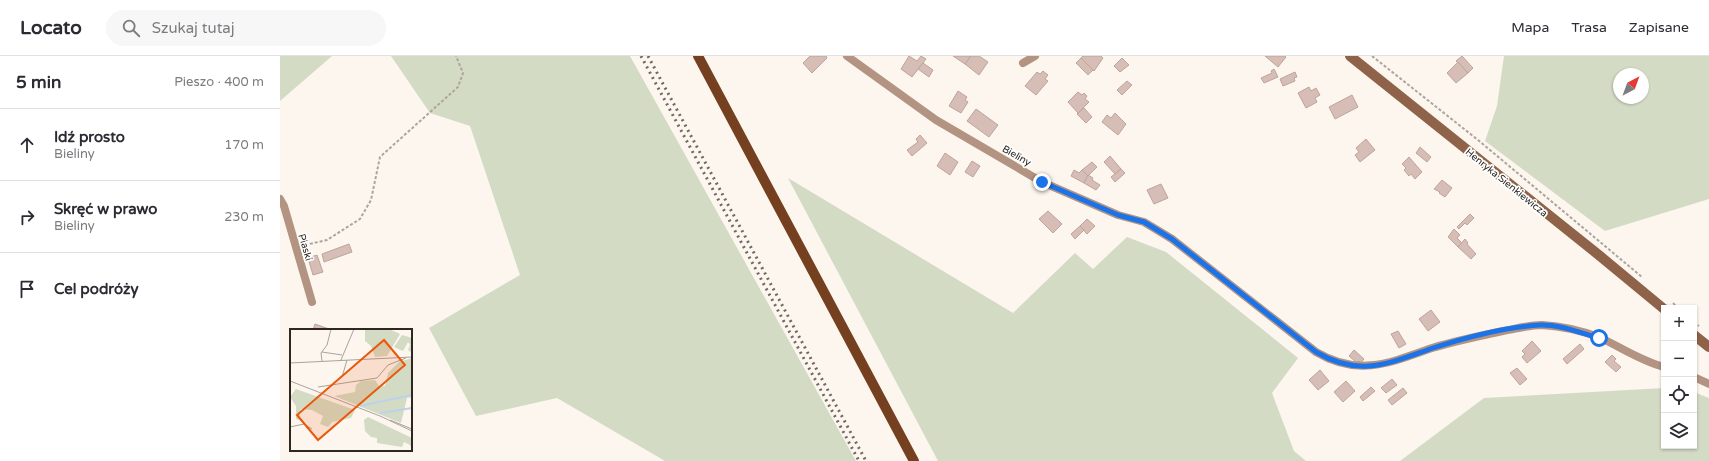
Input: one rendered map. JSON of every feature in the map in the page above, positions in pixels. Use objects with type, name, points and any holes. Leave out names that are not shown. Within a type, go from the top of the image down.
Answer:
[{"type":"main road","points":[[698,56],[914,461]]},
{"type":"main road","name":"Henryka Sienkiewicza","points":[[1350,56],[1661,307]]},
{"type":"main road","points":[[1697,337],[1709,347]]},
{"type":"street","name":"Bieliny","points":[[847,56],[936,120],[1042,182],[1118,215],[1144,222],[1172,239],[1316,352],[1331,360],[1344,364],[1376,366],[1408,358],[1432,348],[1483,335],[1540,325],[1563,328],[1599,338],[1650,363],[1661,366]]},
{"type":"street","points":[[1023,63],[1036,56]]},
{"type":"street","name":"Piaski","points":[[280,199],[284,206],[312,302]]},
{"type":"street","points":[[1697,378],[1709,384]]},
{"type":"path","points":[[296,247],[326,240],[346,230],[360,219],[371,200],[380,157],[458,87],[463,73],[456,56]]},
{"type":"path","points":[[1372,56],[1478,140],[1645,279]]},
{"type":"path","points":[[1667,298],[1675,305]]},
{"type":"green space","points":[[280,56],[332,56],[280,101]]},
{"type":"green space","points":[[391,56],[630,56],[856,461],[665,461],[557,398],[476,416],[429,328],[520,275],[470,126],[430,113]]},
{"type":"green space","points":[[1504,56],[1709,56],[1709,199],[1605,231],[1485,141],[1497,106]]},
{"type":"green space","points":[[788,178],[1013,313],[1075,253],[1093,269],[1127,237],[1166,252],[1298,358],[1272,393],[1294,451],[1306,461],[938,461]]},
{"type":"green space","points":[[1661,388],[1661,449],[1697,449],[1697,393],[1709,398],[1709,461],[1400,461],[1484,398]]},
{"type":"building","points":[[810,56],[826,56],[827,58],[812,73],[803,63]]},
{"type":"building","points":[[909,56],[917,61],[921,56],[926,59],[912,77],[901,69]]},
{"type":"building","points":[[953,56],[971,56],[965,64]]},
{"type":"building","points":[[971,56],[979,56],[988,62],[979,75],[965,64]]},
{"type":"building","points":[[1083,56],[1101,56],[1103,58],[1094,71],[1081,58]]},
{"type":"building","points":[[1265,56],[1285,56],[1286,57],[1278,67]]},
{"type":"building","points":[[1462,56],[1473,68],[1468,73],[1456,61]]},
{"type":"building","points":[[1081,58],[1093,70],[1088,75],[1076,63]]},
{"type":"building","points":[[1122,58],[1129,65],[1120,72],[1114,66]]},
{"type":"building","points":[[1458,62],[1468,73],[1456,83],[1447,73]]},
{"type":"building","points":[[923,63],[933,70],[929,77],[918,69]]},
{"type":"building","points":[[1274,69],[1278,77],[1264,83],[1261,78],[1272,73],[1271,71]]},
{"type":"building","points":[[1043,71],[1048,75],[1045,79],[1048,81],[1036,95],[1025,86],[1037,72],[1040,74]]},
{"type":"building","points":[[1295,72],[1297,77],[1294,78],[1295,81],[1283,86],[1280,79]]},
{"type":"building","points":[[1127,81],[1132,85],[1122,95],[1117,90]]},
{"type":"building","points":[[1309,87],[1311,91],[1316,88],[1320,95],[1315,98],[1317,102],[1306,108],[1298,93]]},
{"type":"building","points":[[958,91],[967,97],[965,100],[968,102],[961,113],[949,106]]},
{"type":"building","points":[[1078,92],[1082,95],[1084,93],[1087,96],[1085,99],[1089,102],[1078,113],[1068,102]]},
{"type":"building","points":[[1352,95],[1358,107],[1335,119],[1329,107]]},
{"type":"building","points":[[1084,108],[1092,117],[1086,123],[1077,114]]},
{"type":"building","points":[[976,109],[998,125],[989,137],[967,121]]},
{"type":"building","points":[[1115,113],[1126,124],[1118,135],[1102,122],[1107,115],[1111,118]]},
{"type":"building","points":[[920,135],[927,143],[912,156],[907,150],[918,142],[916,139]]},
{"type":"building","points":[[1366,139],[1375,150],[1360,162],[1355,155],[1359,152],[1356,148]]},
{"type":"building","points":[[1420,147],[1431,157],[1427,162],[1416,153]]},
{"type":"building","points":[[945,153],[958,162],[950,175],[937,166]]},
{"type":"building","points":[[1110,156],[1121,169],[1115,174],[1104,162]]},
{"type":"building","points":[[1409,157],[1422,172],[1415,179],[1411,174],[1409,176],[1404,170],[1406,168],[1402,164]]},
{"type":"building","points":[[972,161],[980,166],[973,177],[965,172]]},
{"type":"building","points":[[1092,162],[1097,167],[1088,176],[1082,170]]},
{"type":"building","points":[[1121,169],[1125,173],[1115,182],[1111,177]]},
{"type":"building","points":[[1074,170],[1079,173],[1082,170],[1088,176],[1084,183],[1071,176]]},
{"type":"building","points":[[1088,175],[1093,178],[1092,180],[1100,185],[1096,190],[1084,183]]},
{"type":"building","points":[[1442,180],[1452,188],[1445,197],[1434,189]]},
{"type":"building","points":[[1161,184],[1168,198],[1154,204],[1147,190]]},
{"type":"building","points":[[1048,211],[1062,224],[1053,233],[1039,219]]},
{"type":"building","points":[[1470,214],[1474,218],[1467,225],[1465,223],[1459,229],[1457,227]]},
{"type":"building","points":[[1087,219],[1095,226],[1087,234],[1080,226]]},
{"type":"building","points":[[1080,226],[1084,230],[1075,239],[1071,234]]},
{"type":"building","points":[[1454,229],[1460,235],[1457,238],[1462,243],[1458,247],[1448,237]]},
{"type":"building","points":[[1465,239],[1468,243],[1467,244],[1476,254],[1471,259],[1458,247]]},
{"type":"building","points":[[349,244],[352,252],[324,262],[322,254]]},
{"type":"building","points":[[317,255],[323,272],[313,275],[308,258]]},
{"type":"building","points":[[1431,310],[1440,322],[1428,331],[1419,319]]},
{"type":"building","points":[[315,324],[329,329],[313,329]]},
{"type":"building","points":[[1398,331],[1406,344],[1399,348],[1391,334]]},
{"type":"building","points":[[1532,341],[1541,351],[1527,363],[1522,357],[1525,354],[1522,351]]},
{"type":"building","points":[[1580,344],[1584,349],[1567,364],[1563,359]]},
{"type":"building","points":[[1354,350],[1364,359],[1361,363],[1359,361],[1357,363],[1349,356]]},
{"type":"building","points":[[1612,355],[1616,359],[1614,361],[1621,367],[1616,372],[1605,362]]},
{"type":"building","points":[[1517,368],[1527,379],[1520,385],[1510,373]]},
{"type":"building","points":[[1320,370],[1329,381],[1318,390],[1309,380]]},
{"type":"building","points":[[1392,379],[1397,385],[1386,393],[1381,388]]},
{"type":"building","points":[[1346,381],[1355,391],[1343,402],[1334,392]]},
{"type":"building","points":[[1371,387],[1375,391],[1363,401],[1360,397]]},
{"type":"building","points":[[1403,388],[1407,393],[1392,405],[1388,400]]},
{"type":"railway","points":[[641,56],[859,461]]},
{"type":"railway","points":[[648,56],[866,461]]},
{"type":"route","points":[[1042,182],[1118,215],[1144,222],[1172,239],[1316,352],[1331,360],[1344,364],[1376,366],[1408,358],[1432,348],[1483,335],[1540,325],[1563,328],[1599,338]]}]
